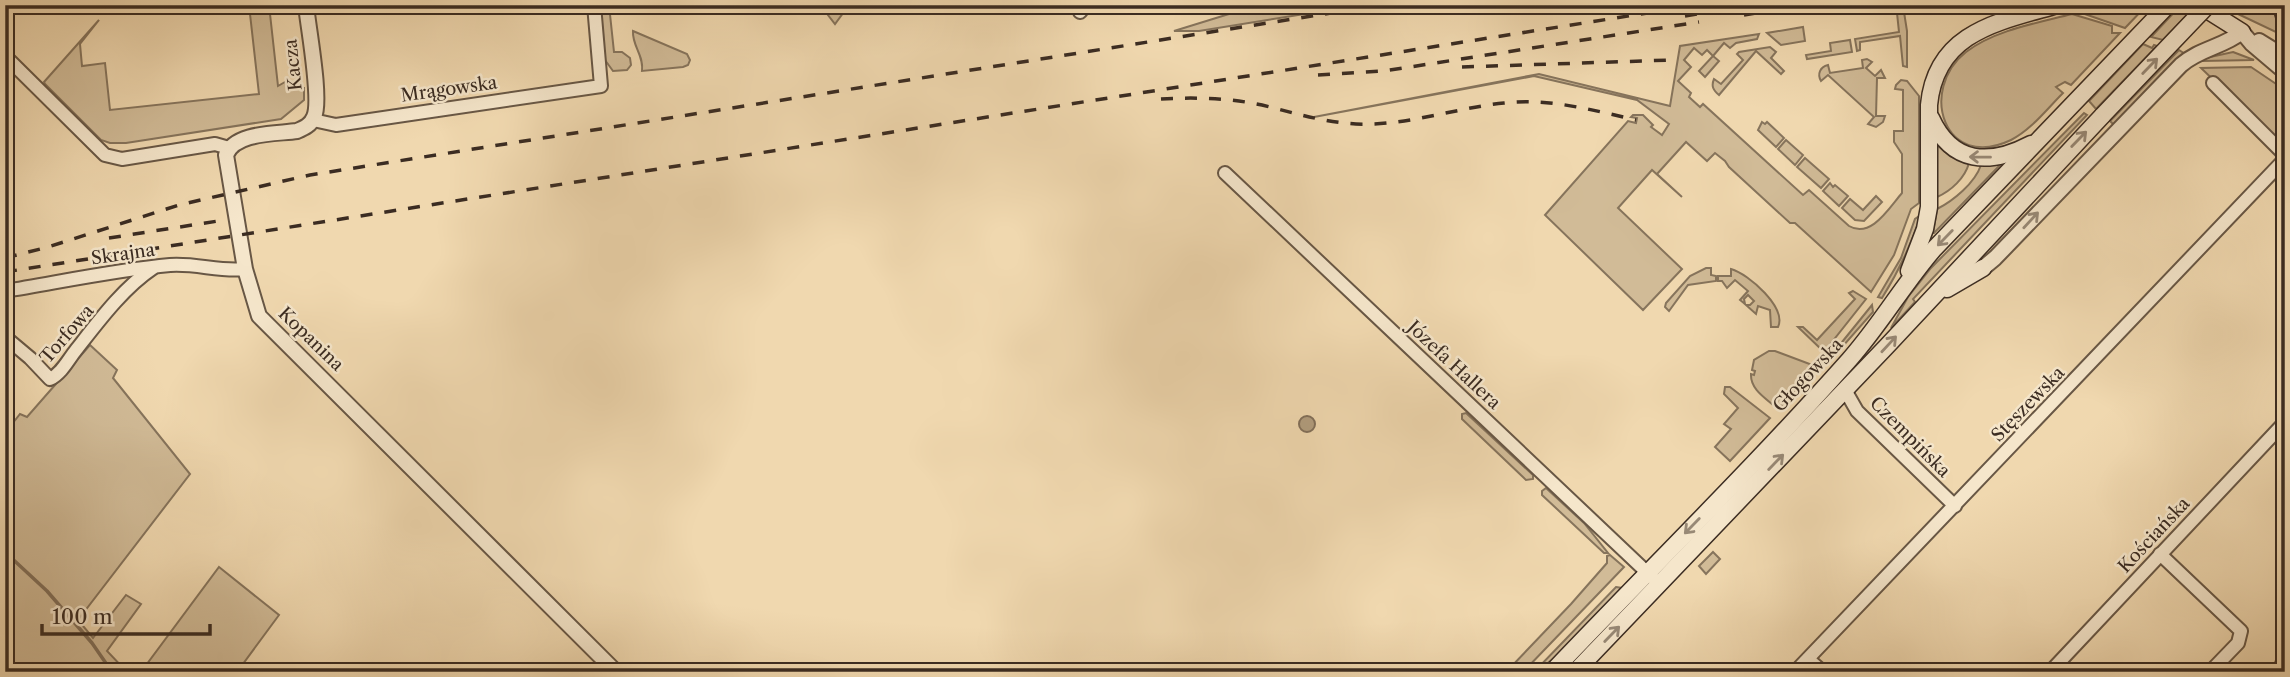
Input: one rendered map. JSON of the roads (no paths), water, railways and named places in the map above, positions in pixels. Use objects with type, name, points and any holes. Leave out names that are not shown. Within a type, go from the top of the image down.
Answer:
[{"type":"main road","points":[[1897,295],[1918,249],[1928,217],[1928,112],[1937,72],[1947,55],[1959,43],[1983,28],[2057,5]]},
{"type":"main road","name":"Głogowska","points":[[1576,672],[1653,578],[1849,360],[1933,250],[2168,5]]},
{"type":"main road","points":[[2199,5],[2242,32]]},
{"type":"main road","name":"Głogowska","points":[[1552,672],[1653,578],[1845,390],[2208,5]]},
{"type":"main road","points":[[2281,5],[2285,19]]},
{"type":"main road","points":[[1928,112],[1947,143],[1972,157],[1992,157],[2013,152],[2043,136]]},
{"type":"main road","points":[[1933,297],[1983,268]]},
{"type":"street","name":"Kacza","points":[[306,5],[316,108],[313,120]]},
{"type":"street","name":"Mrągowska","points":[[229,148],[245,139],[297,131],[313,120],[336,125],[601,86],[594,5]]},
{"type":"street","points":[[2242,32],[2285,57]]},
{"type":"street","points":[[2242,32],[2285,72]]},
{"type":"street","points":[[1983,268],[1996,258],[2181,65],[2191,57],[2233,40],[2242,32]]},
{"type":"street","points":[[5,56],[105,155],[122,159],[215,144],[229,148]]},
{"type":"street","points":[[2213,83],[2285,157]]},
{"type":"street","name":"Kopanina","points":[[229,148],[226,162],[245,269],[259,316],[308,362],[615,672]]},
{"type":"street","name":"Stęszewska","points":[[1795,672],[2285,157]]},
{"type":"street","name":"Józefa Hallera","points":[[1225,173],[1653,578]]},
{"type":"street","name":"Skrajna","points":[[6,292],[126,270],[193,264],[230,271],[245,269]]},
{"type":"street","name":"Torfowa","points":[[5,337],[50,379],[57,376],[136,281],[153,268]]},
{"type":"street","name":"Czempińska","points":[[1845,390],[1857,411],[1955,506]]},
{"type":"street","name":"Kościańska","points":[[2050,672],[2285,422]]},
{"type":"street","points":[[2160,554],[2241,631],[2238,643],[2210,672]]},
{"type":"street","points":[[1808,659],[1823,672]]},
{"type":"street","points":[[2280,672],[2285,659]]},
{"type":"waterway","points":[[5,552],[47,591],[92,643],[112,672]]},
{"type":"railway","points":[[5,258],[179,205],[310,175],[1381,5]]},
{"type":"railway","points":[[5,272],[1698,5]]},
{"type":"railway","points":[[1685,16],[1755,5]]},
{"type":"railway","points":[[1744,15],[1805,5]]},
{"type":"railway","points":[[1318,75],[1384,71],[1699,22]]},
{"type":"railway","points":[[1462,67],[1672,60]]},
{"type":"railway","points":[[1161,99],[1237,101],[1356,124],[1412,120],[1486,105],[1521,102],[1571,106],[1636,120]]},
{"type":"railway","points":[[109,238],[218,221]]}]
